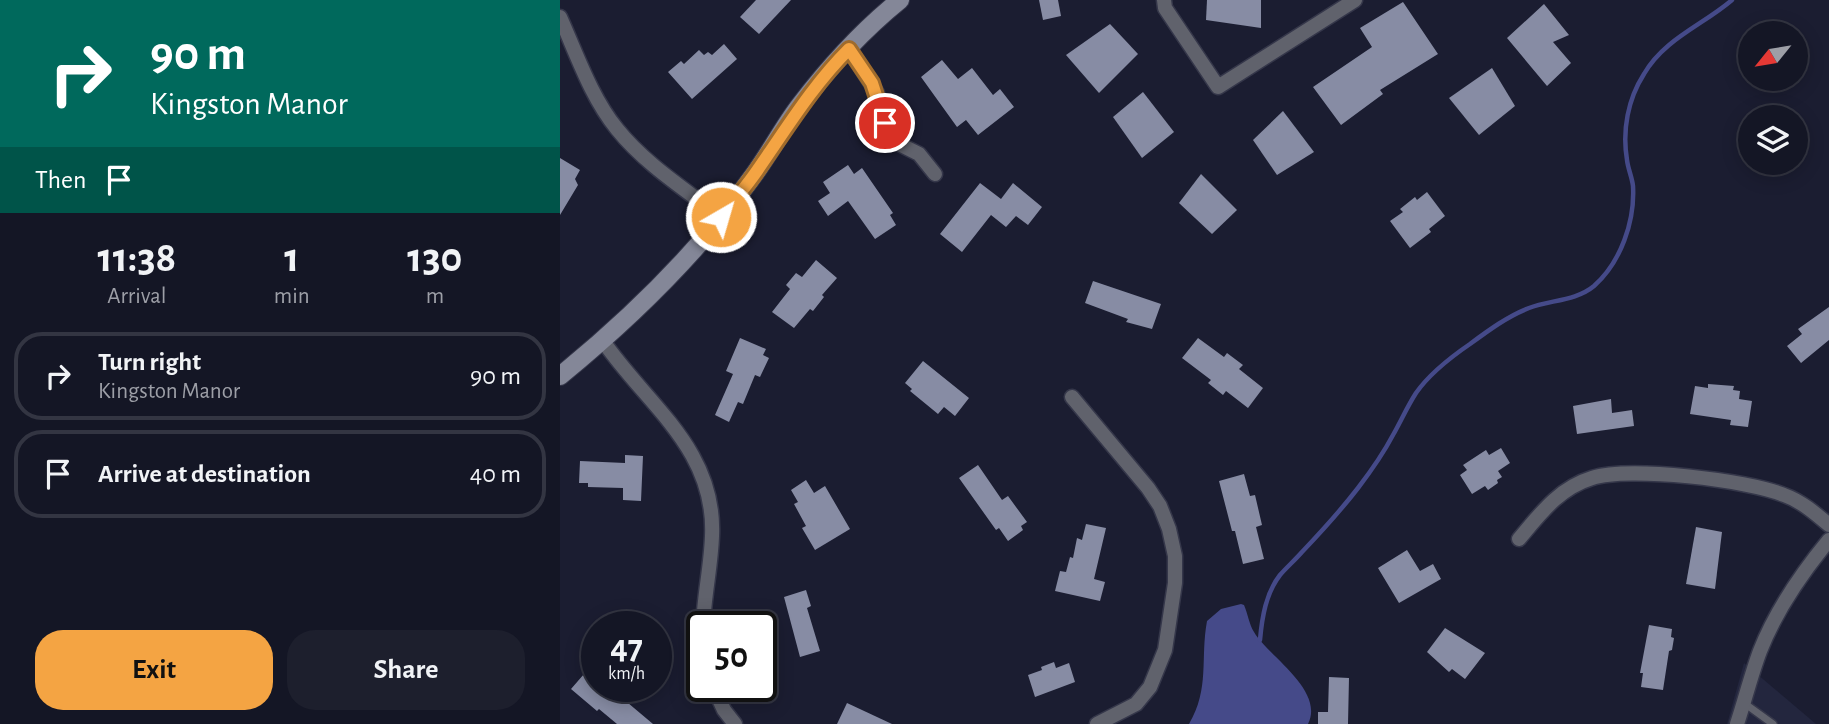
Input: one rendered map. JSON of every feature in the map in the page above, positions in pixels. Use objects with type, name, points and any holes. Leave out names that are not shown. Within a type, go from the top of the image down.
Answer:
[{"type":"main road","points":[[560,376],[603,341],[665,281],[753,177],[799,106],[828,70],[881,15],[900,0]]},
{"type":"street","points":[[1164,0],[1165,8],[1217,88],[1355,0]]},
{"type":"street","points":[[560,17],[595,95],[616,128],[643,157],[721,217]]},
{"type":"street","points":[[849,49],[877,93],[886,133],[893,141],[919,154],[930,164],[935,174]]},
{"type":"street","points":[[603,341],[680,434],[694,456],[704,481],[710,506],[712,535],[704,611]]},
{"type":"street","points":[[1072,397],[1160,506],[1175,556],[1175,583],[1165,650],[1150,687],[1136,704],[1097,724]]},
{"type":"street","points":[[1519,539],[1546,506],[1566,490],[1592,478],[1623,472],[1727,481],[1767,489],[1803,504],[1829,525]]},
{"type":"street","points":[[1737,724],[1761,651],[1781,607],[1807,567],[1829,540]]},
{"type":"street","points":[[720,702],[735,724]]},
{"type":"lane","points":[[1744,703],[1773,724]]},
{"type":"shaded area","points":[[1744,663],[1816,724],[1727,724]]},
{"type":"water","points":[[1244,605],[1254,632],[1302,686],[1309,699],[1311,711],[1308,724],[1189,724],[1200,698],[1207,621],[1221,609]]},
{"type":"building","points":[[756,0],[791,0],[759,34],[740,17]]},
{"type":"building","points":[[1039,0],[1058,0],[1061,16],[1043,20]]},
{"type":"building","points":[[1207,0],[1261,0],[1261,28],[1206,20]]},
{"type":"building","points":[[1403,2],[1438,54],[1380,90],[1383,94],[1341,125],[1313,87],[1372,47],[1360,28]]},
{"type":"building","points":[[1544,4],[1569,35],[1553,42],[1571,63],[1547,86],[1507,38]]},
{"type":"building","points":[[1110,24],[1138,54],[1099,93],[1066,55]]},
{"type":"building","points":[[724,44],[737,59],[692,99],[668,72],[681,61],[684,64],[699,50],[704,55],[708,52],[712,55]]},
{"type":"building","points":[[942,60],[958,79],[972,68],[993,95],[1000,89],[1014,107],[978,135],[966,120],[957,127],[921,77]]},
{"type":"building","points":[[1492,68],[1515,106],[1479,135],[1449,98]]},
{"type":"building","points":[[1143,92],[1174,132],[1142,158],[1113,117]]},
{"type":"building","points":[[1283,111],[1314,152],[1277,175],[1253,140]]},
{"type":"building","points":[[560,158],[580,170],[575,179],[578,185],[560,215]]},
{"type":"building","points":[[848,165],[854,174],[862,168],[893,213],[890,215],[896,225],[875,239],[848,201],[828,216],[818,201],[830,193],[823,182]]},
{"type":"building","points":[[1201,174],[1237,210],[1212,234],[1179,203]]},
{"type":"building","points":[[980,183],[1001,199],[1013,183],[1042,207],[1028,225],[1016,216],[1006,227],[991,215],[962,252],[940,234]]},
{"type":"building","points":[[1427,192],[1445,216],[1429,229],[1431,232],[1410,248],[1390,221],[1403,212],[1400,209],[1415,197],[1417,200]]},
{"type":"building","points":[[816,260],[837,278],[822,295],[824,297],[813,311],[810,309],[794,328],[772,312],[790,289],[786,285],[796,273],[802,277]]},
{"type":"building","points":[[1093,281],[1161,304],[1152,329],[1126,322],[1128,319],[1085,303]]},
{"type":"building","points":[[1829,307],[1829,340],[1801,363],[1787,346],[1802,334],[1798,329]]},
{"type":"building","points":[[740,338],[766,349],[763,355],[769,358],[760,377],[755,375],[743,404],[738,402],[729,422],[715,415],[733,374],[726,371]]},
{"type":"building","points":[[1198,338],[1224,357],[1227,353],[1243,365],[1239,369],[1263,388],[1248,408],[1226,391],[1223,395],[1208,383],[1211,380],[1182,358]]},
{"type":"building","points":[[923,361],[969,398],[955,416],[944,407],[938,414],[910,391],[912,389],[905,383]]},
{"type":"building","points":[[1708,384],[1734,386],[1733,390],[1740,391],[1739,399],[1752,401],[1748,427],[1730,425],[1731,420],[1690,414],[1695,386],[1708,388]]},
{"type":"building","points":[[1611,399],[1612,413],[1632,410],[1634,426],[1577,434],[1573,406]]},
{"type":"building","points":[[1501,448],[1510,463],[1498,471],[1502,477],[1488,490],[1485,486],[1472,494],[1460,475],[1467,470],[1463,465],[1486,450],[1489,455]]},
{"type":"building","points":[[625,455],[643,456],[641,501],[623,500],[623,488],[588,487],[588,483],[579,483],[580,461],[625,463]]},
{"type":"building","points":[[978,465],[1002,500],[1008,496],[1027,522],[1021,526],[1023,530],[1008,541],[999,528],[996,530],[959,478]]},
{"type":"building","points":[[1244,474],[1250,496],[1255,495],[1262,525],[1256,527],[1264,559],[1243,564],[1219,481]]},
{"type":"building","points":[[806,480],[814,493],[825,486],[850,529],[815,550],[802,528],[806,526],[794,504],[798,502],[791,490]]},
{"type":"building","points":[[1086,524],[1106,528],[1094,579],[1105,582],[1100,601],[1055,591],[1060,571],[1066,572],[1070,557],[1073,558],[1077,538],[1082,540]]},
{"type":"building","points":[[1696,527],[1722,532],[1715,589],[1686,584]]},
{"type":"building","points":[[1407,550],[1420,571],[1433,564],[1441,579],[1399,603],[1378,568]]},
{"type":"building","points":[[806,590],[811,606],[807,608],[820,651],[800,657],[784,597]]},
{"type":"building","points":[[1649,625],[1672,629],[1671,637],[1674,638],[1672,650],[1669,651],[1663,690],[1641,687],[1643,673],[1640,673]]},
{"type":"building","points":[[1445,628],[1485,653],[1465,679],[1452,669],[1449,672],[1427,652]]},
{"type":"building","points":[[1054,662],[1056,668],[1069,663],[1075,682],[1035,697],[1028,675]]},
{"type":"building","points":[[581,677],[581,697],[571,689]]},
{"type":"building","points":[[1329,677],[1349,678],[1348,724],[1318,724],[1318,712],[1328,712]]},
{"type":"building","points":[[586,702],[627,702],[653,724],[617,724],[599,709],[597,711]]},
{"type":"building","points":[[847,703],[892,724],[837,724]]},
{"type":"waterway","points":[[1260,640],[1266,606],[1275,582],[1363,482],[1416,393],[1428,379],[1448,360],[1514,315],[1537,305],[1587,291],[1604,276],[1619,253],[1632,213],[1633,186],[1625,137],[1630,104],[1638,84],[1662,51],[1732,0]]},
{"type":"route","points":[[721,217],[753,177],[799,106],[849,49],[877,93],[885,123]]}]
